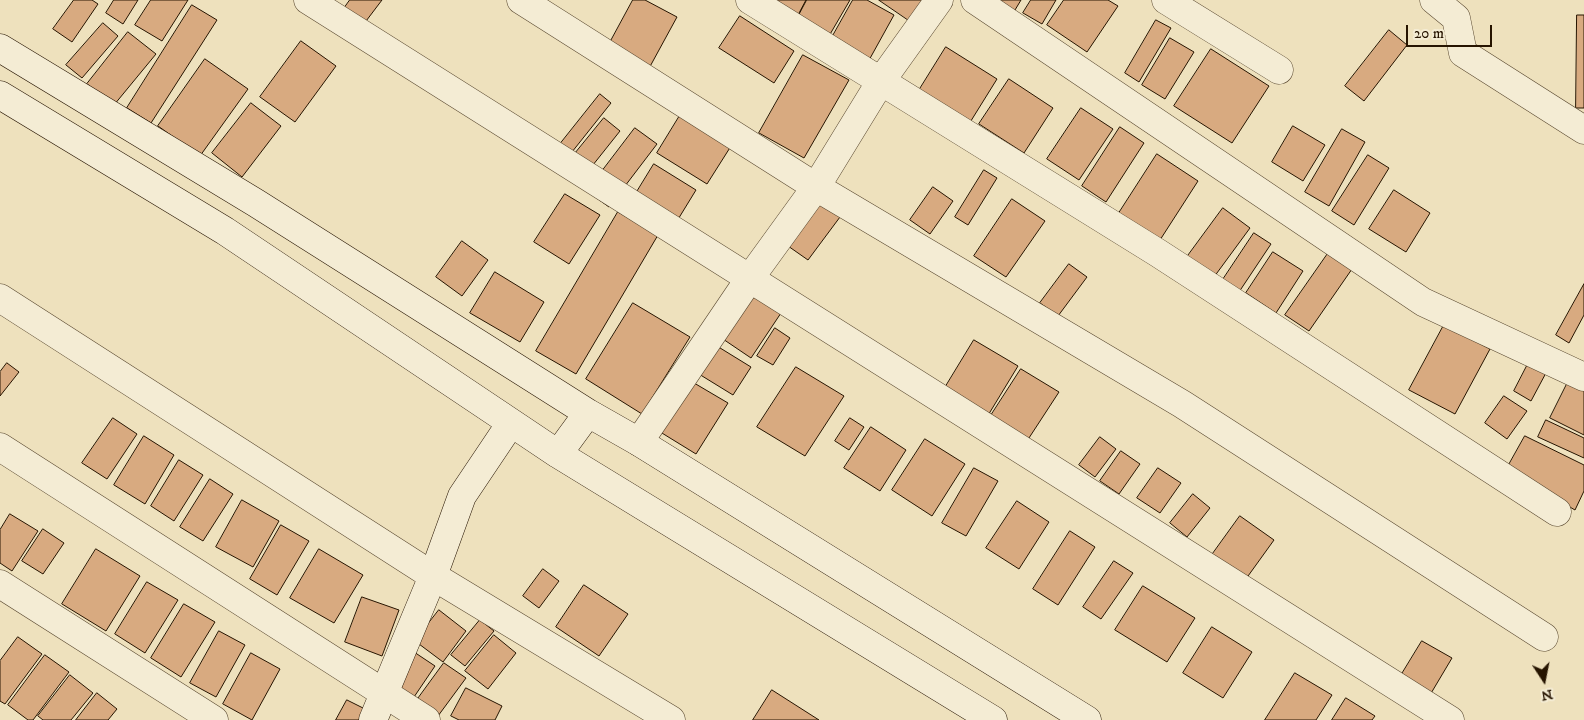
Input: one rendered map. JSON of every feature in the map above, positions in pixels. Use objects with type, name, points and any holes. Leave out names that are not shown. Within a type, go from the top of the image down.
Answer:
[{"type":"street","points":[[308,0],[1450,720]]},
{"type":"street","points":[[521,0],[816,186],[1182,404],[1544,637]]},
{"type":"street","points":[[750,0],[1158,252],[1557,512]]},
{"type":"street","points":[[639,442],[750,278],[816,186],[881,81],[939,0]]},
{"type":"street","points":[[975,0],[1423,302],[1584,377]]},
{"type":"street","points":[[1166,0],[1279,70]]},
{"type":"street","points":[[1434,0],[1456,18],[1463,53],[1584,130]]},
{"type":"street","points":[[0,48],[256,203],[588,412],[1088,720]]},
{"type":"street","points":[[0,95],[225,231],[558,454],[992,720]]},
{"type":"street","points":[[0,298],[433,576],[672,720]]},
{"type":"street","points":[[558,454],[588,412]]},
{"type":"street","points":[[373,720],[433,576],[462,496],[511,423]]},
{"type":"street","points":[[0,447],[426,720]]},
{"type":"street","points":[[0,584],[214,720]]},
{"type":"building","points":[[74,0],[92,0],[98,4],[72,42],[53,29]]},
{"type":"building","points":[[114,0],[138,0],[123,24],[106,13]]},
{"type":"building","points":[[151,0],[188,0],[162,41],[135,25]]},
{"type":"building","points":[[350,0],[382,0],[360,29],[340,14]]},
{"type":"building","points":[[633,0],[645,0],[677,17],[647,72],[606,50]]},
{"type":"building","points":[[771,0],[806,0],[798,15]]},
{"type":"building","points":[[807,0],[850,0],[829,36],[797,19]]},
{"type":"building","points":[[853,0],[867,0],[894,15],[868,62],[830,41]]},
{"type":"building","points":[[879,0],[926,0],[910,21]]},
{"type":"building","points":[[998,0],[1021,0],[1015,10]]},
{"type":"building","points":[[1031,0],[1056,0],[1042,24],[1023,13]]},
{"type":"building","points":[[1064,0],[1108,0],[1118,6],[1087,52],[1047,25]]},
{"type":"building","points":[[192,5],[217,20],[151,123],[127,108]]},
{"type":"building","points":[[1577,15],[1584,15],[1584,108],[1576,108]]},
{"type":"building","points":[[740,16],[794,51],[774,83],[719,48]]},
{"type":"building","points":[[1156,20],[1171,28],[1139,82],[1125,73]]},
{"type":"building","points":[[103,23],[118,36],[82,78],[66,65]]},
{"type":"building","points":[[1389,30],[1407,45],[1364,101],[1345,86]]},
{"type":"building","points":[[128,32],[156,54],[114,105],[87,84]]},
{"type":"building","points":[[1170,38],[1194,52],[1165,99],[1142,85]]},
{"type":"building","points":[[301,41],[336,66],[295,122],[260,97]]},
{"type":"building","points":[[946,47],[997,79],[969,124],[918,92]]},
{"type":"building","points":[[1211,49],[1269,86],[1232,143],[1174,106]]},
{"type":"building","points":[[803,55],[849,80],[804,158],[759,133]]},
{"type":"building","points":[[205,59],[248,89],[200,156],[158,126]]},
{"type":"building","points":[[1009,79],[1053,108],[1024,153],[979,124]]},
{"type":"building","points":[[600,94],[611,103],[560,167],[549,158]]},
{"type":"building","points":[[251,103],[281,126],[242,177],[212,153]]},
{"type":"building","points":[[687,104],[738,135],[707,184],[657,153]]},
{"type":"building","points":[[1081,108],[1113,129],[1079,180],[1047,159]]},
{"type":"building","points":[[604,118],[620,131],[577,185],[560,172]]},
{"type":"building","points":[[1293,126],[1325,145],[1303,181],[1272,162]]},
{"type":"building","points":[[1120,127],[1144,143],[1106,202],[1082,186]]},
{"type":"building","points":[[635,128],[657,144],[609,207],[587,191]]},
{"type":"building","points":[[1342,129],[1365,142],[1329,206],[1305,192]]},
{"type":"building","points":[[1157,154],[1198,181],[1160,240],[1119,213]]},
{"type":"building","points":[[1368,155],[1389,168],[1354,225],[1332,211]]},
{"type":"building","points":[[654,164],[696,190],[677,221],[635,195]]},
{"type":"building","points":[[984,170],[997,178],[968,225],[955,217]]},
{"type":"building","points":[[933,187],[953,201],[930,234],[910,220]]},
{"type":"building","points":[[1394,190],[1430,213],[1406,252],[1369,229]]},
{"type":"building","points":[[565,194],[600,215],[569,264],[534,242]]},
{"type":"building","points":[[1012,199],[1045,221],[1006,277],[974,256]]},
{"type":"building","points":[[820,202],[840,217],[808,260],[788,246]]},
{"type":"building","points":[[1223,208],[1250,228],[1214,277],[1187,257]]},
{"type":"building","points":[[618,212],[658,235],[576,374],[536,351]]},
{"type":"building","points":[[1254,233],[1271,244],[1239,292],[1222,281]]},
{"type":"building","points":[[462,241],[488,260],[462,296],[436,277]]},
{"type":"building","points":[[1273,252],[1303,271],[1276,313],[1246,293]]},
{"type":"building","points":[[1329,252],[1352,269],[1309,331],[1285,315]]},
{"type":"building","points":[[1069,264],[1087,277],[1058,316],[1040,303]]},
{"type":"building","points":[[495,272],[544,302],[520,342],[470,313]]},
{"type":"building","points":[[1584,284],[1584,315],[1569,343],[1556,335]]},
{"type":"building","points":[[749,288],[783,310],[751,358],[717,335]]},
{"type":"building","points":[[633,303],[690,337],[642,414],[586,379]]},
{"type":"building","points":[[1444,325],[1490,349],[1455,414],[1409,390]]},
{"type":"building","points":[[775,328],[790,338],[773,365],[757,356]]},
{"type":"building","points":[[974,340],[1018,366],[987,417],[943,391]]},
{"type":"building","points":[[712,343],[751,367],[733,395],[694,371]]},
{"type":"building","points":[[1529,362],[1547,371],[1531,401],[1514,391]]},
{"type":"building","points":[[7,363],[19,372],[0,396],[0,372]]},
{"type":"building","points":[[796,367],[844,396],[805,456],[757,427]]},
{"type":"building","points":[[1021,369],[1059,392],[1027,441],[990,417]]},
{"type":"building","points":[[1571,376],[1584,382],[1584,435],[1550,418]]},
{"type":"building","points":[[689,380],[728,403],[696,454],[657,430]]},
{"type":"building","points":[[1504,396],[1527,411],[1507,439],[1485,423]]},
{"type":"building","points":[[113,418],[137,434],[107,479],[82,463]]},
{"type":"building","points":[[850,418],[864,427],[849,450],[835,441]]},
{"type":"building","points":[[1546,420],[1584,438],[1584,458],[1538,437]]},
{"type":"building","points":[[871,427],[906,450],[880,491],[844,468]]},
{"type":"building","points":[[144,436],[174,455],[145,504],[114,485]]},
{"type":"building","points":[[1525,436],[1584,465],[1584,491],[1575,510],[1506,470]]},
{"type":"building","points":[[1100,437],[1116,449],[1095,477],[1079,465]]},
{"type":"building","points":[[925,439],[965,464],[932,516],[892,490]]},
{"type":"building","points":[[1121,451],[1140,464],[1119,494],[1100,481]]},
{"type":"building","points":[[179,460],[203,475],[174,521],[151,506]]},
{"type":"building","points":[[974,468],[998,481],[966,536],[942,523]]},
{"type":"building","points":[[1158,468],[1181,483],[1160,513],[1137,498]]},
{"type":"building","points":[[210,479],[233,494],[203,541],[180,527]]},
{"type":"building","points":[[1193,494],[1210,508],[1187,537],[1170,523]]},
{"type":"building","points":[[242,500],[279,521],[253,567],[216,547]]},
{"type":"building","points":[[1017,501],[1049,522],[1019,569],[986,548]]},
{"type":"building","points":[[10,514],[38,531],[12,571],[0,563],[0,530]]},
{"type":"building","points":[[1240,516],[1274,540],[1243,583],[1209,559]]},
{"type":"building","points":[[281,525],[309,541],[277,595],[250,579]]},
{"type":"building","points":[[43,529],[64,543],[43,574],[22,561]]},
{"type":"building","points":[[1070,531],[1095,547],[1058,605],[1033,589]]},
{"type":"building","points":[[96,549],[140,576],[106,631],[62,604]]},
{"type":"building","points":[[319,549],[363,575],[334,623],[290,598]]},
{"type":"building","points":[[1114,561],[1133,573],[1101,619],[1083,607]]},
{"type":"building","points":[[543,569],[559,581],[539,608],[523,596]]},
{"type":"building","points":[[147,582],[178,600],[145,653],[115,634]]},
{"type":"building","points":[[584,585],[628,614],[599,656],[556,627]]},
{"type":"building","points":[[1143,586],[1195,618],[1167,662],[1115,630]]},
{"type":"building","points":[[362,597],[399,610],[382,656],[345,642]]},
{"type":"building","points":[[184,604],[215,622],[181,677],[151,658]]},
{"type":"building","points":[[439,610],[466,631],[443,662],[415,641]]},
{"type":"building","points":[[480,620],[494,631],[465,666],[451,655]]},
{"type":"building","points":[[1212,627],[1252,652],[1223,698],[1183,673]]},
{"type":"building","points":[[219,631],[245,645],[216,697],[190,683]]},
{"type":"building","points":[[494,635],[516,653],[488,689],[465,671]]},
{"type":"building","points":[[18,637],[42,654],[5,704],[0,701],[0,661]]},
{"type":"building","points":[[1422,641],[1452,658],[1427,700],[1397,682]]},
{"type":"building","points":[[411,650],[435,666],[414,697],[390,681]]},
{"type":"building","points":[[251,653],[280,669],[252,720],[223,704]]},
{"type":"building","points":[[45,655],[69,672],[33,720],[28,720],[8,705]]},
{"type":"building","points":[[444,663],[466,678],[438,716],[417,700]]},
{"type":"building","points":[[1295,673],[1332,695],[1316,720],[1265,720]]},
{"type":"building","points":[[70,675],[93,693],[71,720],[43,720],[38,716]]},
{"type":"building","points":[[466,688],[502,706],[495,720],[459,720],[451,716]]},
{"type":"building","points":[[772,690],[819,720],[753,720]]},
{"type":"building","points":[[97,693],[117,709],[108,720],[76,720]]},
{"type":"building","points":[[1346,698],[1375,716],[1372,720],[1332,720]]},
{"type":"building","points":[[347,700],[369,711],[365,720],[336,720]]}]
